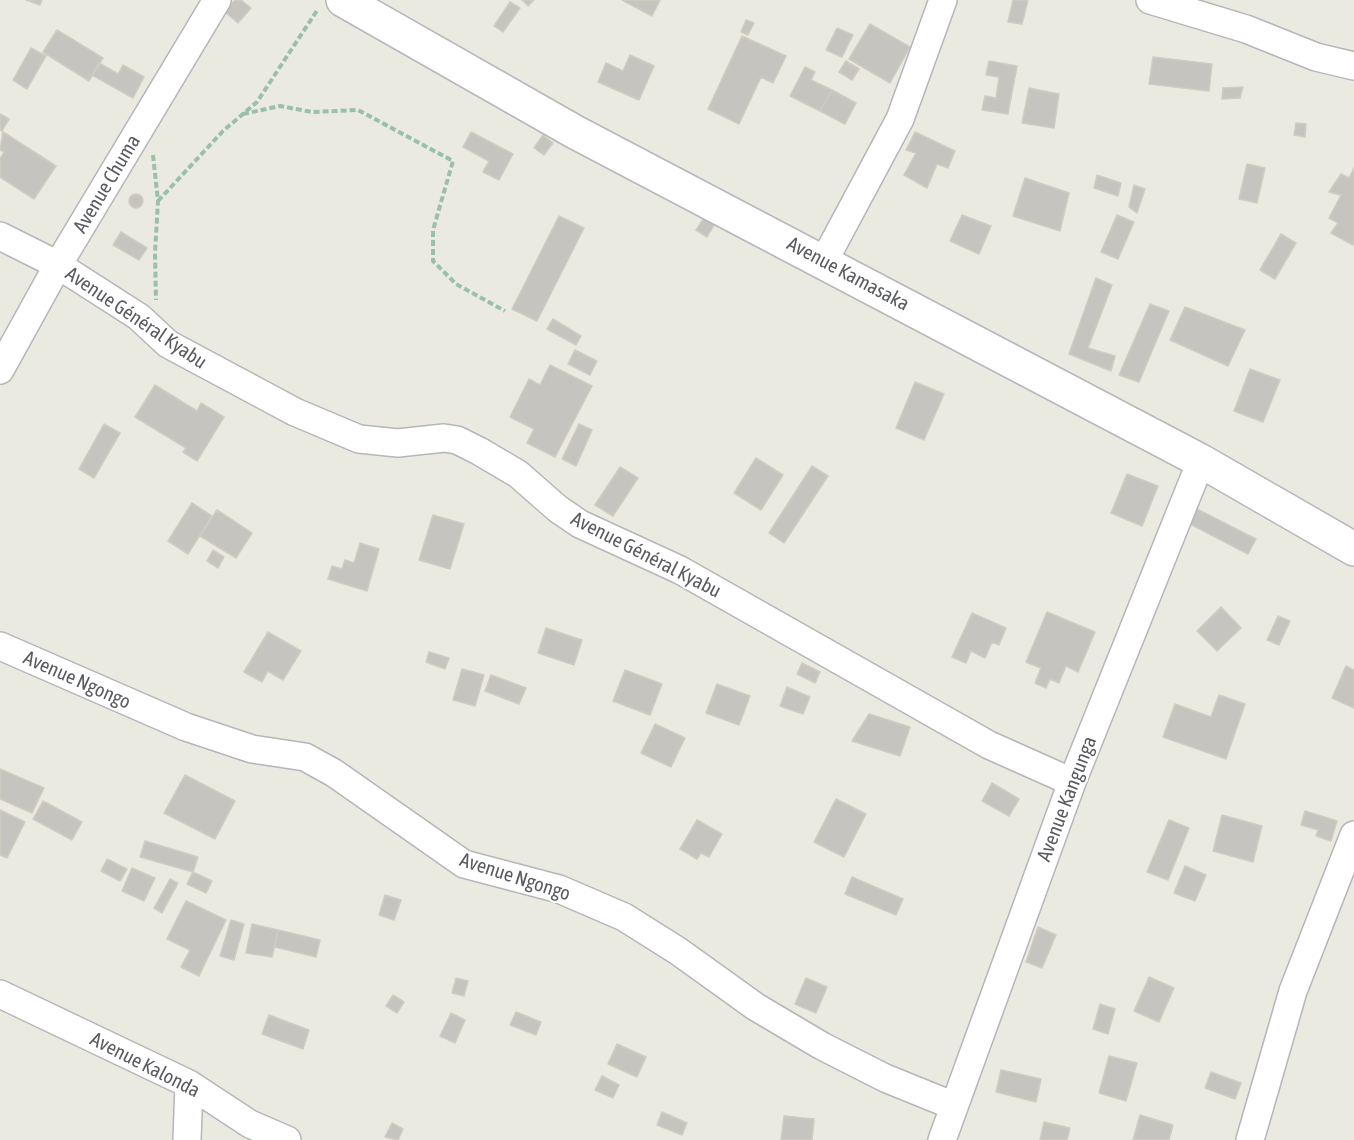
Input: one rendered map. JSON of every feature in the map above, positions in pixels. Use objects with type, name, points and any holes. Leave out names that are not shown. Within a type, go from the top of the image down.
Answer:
[{"type":"street","name":"Avenue Chuma","points":[[0,370],[58,265],[217,0]]},
{"type":"street","name":"Avenue Kamasaka","points":[[343,0],[575,132],[1201,461],[1354,549]]},
{"type":"street","points":[[824,261],[873,175],[900,119],[943,0]]},
{"type":"street","points":[[1150,0],[1246,29],[1316,57],[1354,66]]},
{"type":"street","name":"Avenue Général Kyabu","points":[[0,236],[58,265],[139,317],[168,344],[285,407],[359,439],[398,443],[432,438],[457,440],[518,474],[580,524],[690,576],[800,641],[989,745],[1072,782]]},
{"type":"street","name":"Avenue Kangunga","points":[[942,1140],[1072,782],[1201,461]]},
{"type":"street","name":"Avenue Ngongo","points":[[0,646],[186,727],[252,748],[305,757],[334,773],[464,864],[559,889],[624,917],[678,951],[756,1007],[822,1046],[885,1078],[954,1106]]},
{"type":"street","points":[[1250,1140],[1293,991],[1354,835]]},
{"type":"street","name":"Avenue Kalonda","points":[[0,994],[189,1084],[250,1124],[287,1140]]},
{"type":"street","points":[[187,1140],[189,1084]]},
{"type":"path","points":[[158,201],[223,131],[256,102],[325,0]]},
{"type":"path","points":[[243,114],[280,106],[312,112],[358,110],[453,161],[433,230],[433,261],[456,284],[505,310]]},
{"type":"path","points":[[149,113],[158,201],[156,298],[168,344]]},
{"type":"building","points":[[26,0],[42,0],[40,5]]},
{"type":"building","points":[[235,0],[241,0],[251,8],[238,23],[225,12]]},
{"type":"building","points":[[522,0],[534,0],[528,6]]},
{"type":"building","points":[[622,0],[660,0],[652,16]]},
{"type":"building","points":[[1013,0],[1028,0],[1022,24],[1008,22]]},
{"type":"building","points":[[510,2],[520,8],[503,32],[494,26]]},
{"type":"building","points":[[746,20],[754,23],[748,35],[741,32]]},
{"type":"building","points":[[870,24],[910,47],[890,83],[849,59]]},
{"type":"building","points":[[837,28],[853,35],[842,57],[826,50]]},
{"type":"building","points":[[57,30],[103,58],[89,81],[43,52]]},
{"type":"building","points":[[742,36],[786,56],[773,83],[761,77],[739,124],[708,109]]},
{"type":"building","points":[[31,48],[46,56],[27,89],[13,80]]},
{"type":"building","points":[[630,55],[654,66],[639,100],[598,82],[606,63],[623,71]]},
{"type":"building","points":[[1153,57],[1212,64],[1209,91],[1149,84]]},
{"type":"building","points":[[846,61],[859,69],[852,80],[839,72]]},
{"type":"building","points":[[989,61],[1017,66],[1008,114],[982,110],[985,96],[996,98],[999,77],[986,75]]},
{"type":"building","points":[[99,63],[118,74],[123,65],[144,77],[133,98],[92,75]]},
{"type":"building","points":[[805,67],[815,72],[811,80],[832,90],[820,111],[790,96]]},
{"type":"building","points":[[1243,87],[1240,98],[1222,99],[1223,88]]},
{"type":"building","points":[[1029,88],[1059,94],[1054,128],[1022,123]]},
{"type":"building","points":[[832,90],[856,103],[845,124],[820,111]]},
{"type":"building","points":[[0,114],[9,119],[2,131],[0,130]]},
{"type":"building","points":[[1296,123],[1306,124],[1305,137],[1294,135]]},
{"type":"building","points":[[3,132],[56,166],[34,199],[0,177],[0,159],[4,152],[0,150]]},
{"type":"building","points":[[471,132],[513,154],[499,180],[483,172],[489,161],[463,147]]},
{"type":"building","points":[[915,132],[955,151],[948,168],[937,164],[927,188],[904,175],[916,153],[906,150]]},
{"type":"building","points":[[543,135],[553,143],[544,155],[534,148]]},
{"type":"building","points":[[1247,164],[1265,168],[1257,203],[1239,199]]},
{"type":"building","points":[[1354,168],[1353,245],[1331,233],[1338,223],[1329,218],[1341,195],[1329,192],[1341,174],[1349,178]]},
{"type":"building","points":[[1097,175],[1121,183],[1118,196],[1094,188]]},
{"type":"building","points":[[1025,178],[1069,193],[1060,231],[1013,216]]},
{"type":"building","points":[[1134,185],[1145,189],[1137,213],[1129,207]]},
{"type":"building","points":[[133,194],[139,194],[143,201],[139,208],[133,208],[129,204],[129,198]]},
{"type":"building","points":[[962,215],[991,226],[979,254],[950,241]]},
{"type":"building","points":[[1117,215],[1134,222],[1118,259],[1101,252]]},
{"type":"building","points":[[559,216],[584,228],[537,321],[512,309]]},
{"type":"building","points":[[704,218],[714,225],[707,237],[696,230]]},
{"type":"building","points":[[121,232],[147,248],[139,260],[113,245]]},
{"type":"building","points":[[1281,234],[1296,243],[1275,279],[1260,270]]},
{"type":"building","points":[[1096,278],[1112,285],[1088,348],[1115,356],[1111,371],[1069,354]]},
{"type":"building","points":[[1150,304],[1169,311],[1139,382],[1119,375]]},
{"type":"building","points":[[1185,307],[1245,330],[1228,366],[1170,340]]},
{"type":"building","points":[[553,319],[581,336],[576,345],[547,329]]},
{"type":"building","points":[[575,350],[597,361],[590,375],[568,364]]},
{"type":"building","points":[[550,365],[592,386],[555,457],[527,443],[534,429],[510,417],[529,379],[540,385]]},
{"type":"building","points":[[1250,369],[1280,380],[1263,422],[1234,411]]},
{"type":"building","points":[[915,382],[944,394],[924,440],[896,428]]},
{"type":"building","points":[[155,385],[197,411],[201,403],[224,417],[197,461],[183,452],[186,448],[135,417]]},
{"type":"building","points":[[104,424],[120,433],[94,478],[79,469]]},
{"type":"building","points":[[579,424],[592,430],[576,466],[562,459]]},
{"type":"building","points":[[756,458],[783,475],[761,510],[734,493]]},
{"type":"building","points":[[812,466],[828,476],[784,543],[769,533]]},
{"type":"building","points":[[620,467],[638,478],[613,516],[595,505]]},
{"type":"building","points":[[1127,474],[1158,486],[1142,526],[1111,513]]},
{"type":"building","points":[[192,503],[212,516],[188,554],[168,541]]},
{"type":"building","points":[[1195,508],[1256,539],[1248,554],[1188,523]]},
{"type":"building","points":[[217,510],[252,533],[236,558],[200,536]]},
{"type":"building","points":[[433,515],[464,524],[450,569],[419,560]]},
{"type":"building","points":[[360,543],[379,549],[367,591],[328,579],[332,566],[342,569],[345,560],[354,563]]},
{"type":"building","points":[[213,550],[224,557],[218,568],[207,561]]},
{"type":"building","points":[[1221,607],[1241,628],[1217,651],[1197,631]]},
{"type":"building","points":[[1047,612],[1095,632],[1078,672],[1066,666],[1059,683],[1050,679],[1046,688],[1035,683],[1041,668],[1026,662]]},
{"type":"building","points":[[972,613],[1006,628],[999,645],[992,642],[985,658],[971,651],[966,663],[952,657]]},
{"type":"building","points":[[1278,616],[1290,621],[1279,645],[1267,640]]},
{"type":"building","points":[[546,628],[582,640],[574,665],[538,653]]},
{"type":"building","points":[[268,632],[301,651],[283,680],[268,671],[262,682],[244,672]]},
{"type":"building","points":[[429,652],[449,658],[445,669],[426,662]]},
{"type":"building","points":[[802,663],[820,672],[815,683],[797,674]]},
{"type":"building","points":[[1346,666],[1354,670],[1354,708],[1332,698]]},
{"type":"building","points":[[462,669],[484,675],[475,706],[453,700]]},
{"type":"building","points":[[625,670],[662,684],[650,715],[613,701]]},
{"type":"building","points":[[491,675],[526,688],[519,704],[485,691]]},
{"type":"building","points":[[717,684],[750,696],[739,725],[706,713]]},
{"type":"building","points":[[787,687],[810,697],[803,714],[780,706]]},
{"type":"building","points":[[1219,695],[1245,704],[1226,759],[1163,737],[1175,704],[1211,717]]},
{"type":"building","points":[[869,714],[910,727],[900,756],[852,741]]},
{"type":"building","points":[[655,724],[685,738],[671,767],[641,753]]},
{"type":"building","points":[[0,769],[44,788],[32,813],[0,799]]},
{"type":"building","points":[[185,775],[235,801],[215,839],[164,813]]},
{"type":"building","points":[[992,783],[1019,799],[1009,816],[982,801]]},
{"type":"building","points":[[836,799],[866,814],[844,857],[814,842]]},
{"type":"building","points":[[43,801],[82,822],[72,840],[33,819]]},
{"type":"building","points":[[0,810],[25,822],[7,858],[0,855]]},
{"type":"building","points":[[1305,811],[1337,821],[1331,841],[1316,836],[1318,830],[1301,825]]},
{"type":"building","points":[[1222,815],[1262,826],[1253,862],[1213,851]]},
{"type":"building","points":[[697,820],[722,834],[709,857],[701,853],[697,859],[680,849]]},
{"type":"building","points":[[1169,820],[1189,828],[1168,880],[1147,872]]},
{"type":"building","points":[[145,841],[198,857],[193,872],[140,857]]},
{"type":"building","points":[[107,859],[127,869],[120,881],[101,871]]},
{"type":"building","points":[[1185,866],[1206,875],[1195,901],[1174,893]]},
{"type":"building","points":[[132,868],[155,878],[144,901],[122,891]]},
{"type":"building","points":[[193,872],[212,881],[206,893],[187,884]]},
{"type":"building","points":[[852,877],[903,899],[896,915],[845,894]]},
{"type":"building","points":[[170,879],[178,883],[162,913],[154,908]]},
{"type":"building","points":[[385,895],[401,900],[394,920],[379,915]]},
{"type":"building","points":[[186,901],[226,920],[199,976],[181,967],[190,950],[167,939]]},
{"type":"building","points":[[231,920],[244,924],[234,960],[220,956]]},
{"type":"building","points":[[252,924],[278,930],[272,957],[246,953]]},
{"type":"building","points":[[1038,927],[1056,935],[1042,968],[1026,962]]},
{"type":"building","points":[[278,930],[320,940],[316,957],[275,947]]},
{"type":"building","points":[[1149,977],[1174,988],[1159,1022],[1134,1011]]},
{"type":"building","points":[[456,978],[468,981],[464,996],[452,993]]},
{"type":"building","points":[[806,978],[827,987],[816,1013],[795,1004]]},
{"type":"building","points":[[393,995],[404,1002],[397,1013],[386,1006]]},
{"type":"building","points":[[1100,1004],[1115,1009],[1108,1034],[1093,1029]]},
{"type":"building","points":[[516,1012],[541,1022],[536,1035],[510,1025]]},
{"type":"building","points":[[451,1013],[465,1020],[455,1043],[440,1036]]},
{"type":"building","points":[[269,1015],[309,1030],[303,1049],[262,1034]]},
{"type":"building","points":[[617,1044],[646,1057],[637,1077],[608,1064]]},
{"type":"building","points":[[1109,1056],[1137,1063],[1126,1101],[1099,1093]]},
{"type":"building","points":[[1001,1070],[1041,1079],[1036,1102],[996,1092]]},
{"type":"building","points":[[1211,1072],[1241,1083],[1235,1099],[1205,1088]]},
{"type":"building","points":[[602,1076],[619,1085],[613,1098],[595,1090]]},
{"type":"building","points":[[662,1112],[687,1123],[682,1135],[657,1125]]},
{"type":"building","points":[[1140,1115],[1173,1125],[1169,1140],[1133,1140]]},
{"type":"building","points":[[784,1116],[814,1119],[812,1140],[781,1140]]},
{"type":"building","points":[[1044,1122],[1070,1128],[1067,1140],[1040,1140]]},
{"type":"building","points":[[392,1123],[403,1129],[398,1140],[385,1137]]}]
